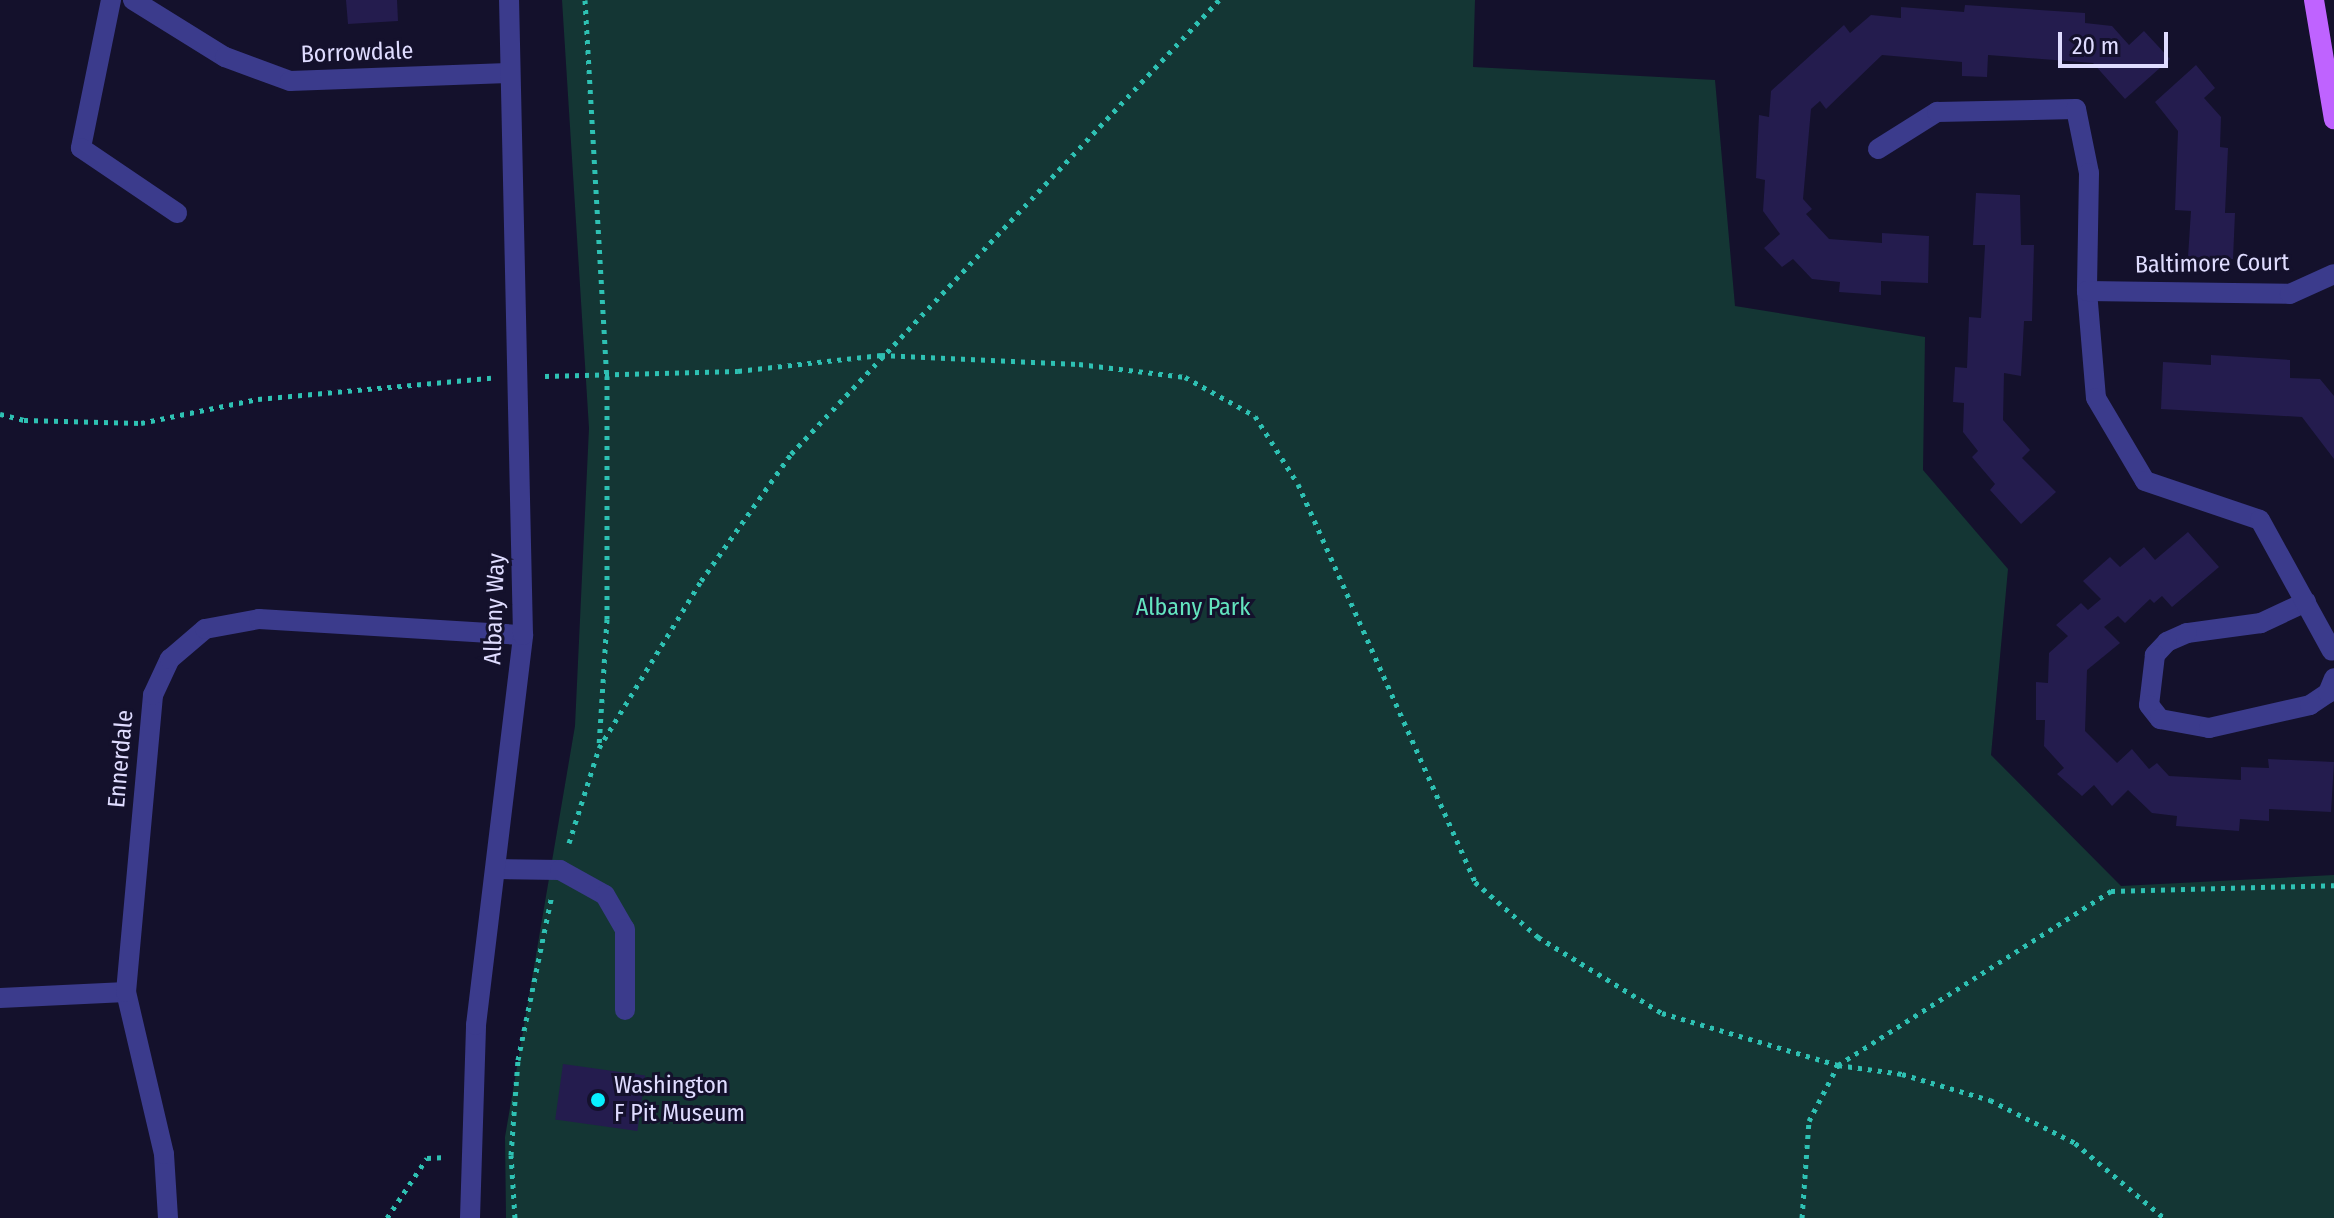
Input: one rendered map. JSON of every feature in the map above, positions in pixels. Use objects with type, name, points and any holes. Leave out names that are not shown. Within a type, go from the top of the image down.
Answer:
[{"type":"main road","points":[[2314,0],[2334,119]]},
{"type":"street","points":[[111,0],[81,148],[177,213]]},
{"type":"street","name":"Borrowdale","points":[[133,0],[225,57],[290,81],[508,73]]},
{"type":"street","name":"Albany Way","points":[[470,1218],[476,1025],[498,869],[523,635],[519,376],[508,73],[509,0]]},
{"type":"street","points":[[1878,149],[1937,112],[2076,109],[2089,173],[2087,291],[2096,398],[2145,481],[2260,520],[2306,602],[2333,660]]},
{"type":"street","name":"Baltimore Court","points":[[2087,291],[2290,294],[2334,274]]},
{"type":"street","points":[[2306,602],[2261,623],[2187,633],[2167,642],[2155,655],[2149,705],[2160,719],[2209,728],[2310,705],[2328,693],[2334,678]]},
{"type":"street","name":"Ennerdale","points":[[168,1218],[164,1154],[126,992],[153,695],[170,659],[205,629],[259,619],[523,635]]},
{"type":"street","points":[[498,869],[560,870],[605,895],[625,929],[625,1010]]},
{"type":"street","points":[[0,998],[126,992]]},
{"type":"path","points":[[585,0],[607,376],[607,619],[599,748]]},
{"type":"path","points":[[515,1218],[511,1155],[518,1060],[560,870],[599,748],[701,581],[791,454],[881,355],[1219,0]]},
{"type":"path","points":[[0,414],[24,420],[141,423],[258,399],[519,376],[738,371],[881,355],[1079,364],[1185,377],[1255,416],[1298,484],[1475,882],[1538,937],[1662,1013],[1838,1065],[1902,1074],[1990,1100],[2075,1143],[2164,1218]]},
{"type":"path","points":[[1802,1218],[1809,1121],[1838,1065],[2111,891],[2334,885]]},
{"type":"green space","name":"Albany Park","points":[[562,0],[1475,0],[1473,67],[1715,80],[1735,306],[1925,337],[1923,470],[2008,569],[1991,755],[2121,886],[2334,875],[2334,1218],[506,1218],[505,1137],[575,726],[589,428]]},
{"type":"building","points":[[346,0],[397,0],[398,21],[348,24]]},
{"type":"building","points":[[1965,5],[2085,13],[2085,23],[2112,26],[2129,45],[2144,31],[2170,59],[2125,99],[2093,63],[1988,55],[1987,77],[1962,76],[1962,62],[1882,55],[1826,109],[1820,101],[1811,109],[1803,199],[1812,209],[1806,214],[1829,239],[1882,243],[1882,233],[1929,236],[1928,283],[1881,281],[1881,295],[1839,292],[1840,282],[1812,279],[1793,259],[1782,267],[1764,248],[1780,234],[1763,211],[1765,180],[1756,178],[1759,115],[1769,117],[1771,91],[1844,25],[1850,33],[1871,15],[1901,18],[1901,7],[1964,12]]},
{"type":"building","points":[[2196,65],[2215,88],[2204,98],[2221,117],[2220,147],[2228,148],[2225,213],[2235,213],[2233,259],[2188,257],[2191,211],[2175,210],[2178,131],[2155,102]]},
{"type":"building","points":[[1976,193],[2020,195],[2021,245],[2034,245],[2032,321],[2024,321],[2021,376],[2004,373],[2003,420],[2030,450],[2022,458],[2056,492],[2021,524],[1990,490],[1995,484],[1972,457],[1978,451],[1963,432],[1964,403],[1953,402],[1955,367],[1967,368],[1969,317],[1981,318],[1985,245],[1973,245]]},
{"type":"building","points":[[2211,355],[2290,360],[2290,378],[2320,379],[2334,396],[2334,459],[2302,417],[2161,409],[2163,362],[2211,365]]},
{"type":"building","points":[[2188,532],[2219,567],[2172,607],[2162,596],[2154,603],[2150,599],[2125,623],[2118,616],[2104,627],[2120,643],[2087,670],[2085,731],[2117,763],[2132,749],[2149,769],[2157,763],[2169,776],[2241,780],[2241,767],[2269,768],[2268,759],[2334,762],[2331,812],[2269,809],[2269,821],[2240,819],[2239,831],[2176,826],[2177,816],[2152,813],[2128,790],[2112,806],[2094,785],[2082,796],[2057,774],[2064,768],[2044,746],[2045,720],[2036,720],[2036,682],[2048,683],[2049,653],[2068,636],[2056,625],[2081,603],[2088,610],[2101,599],[2083,581],[2110,557],[2120,567],[2144,547],[2155,560]]},
{"type":"building","points":[[563,1064],[645,1076],[637,1131],[555,1119]]},
{"type":"place","name":"Washington F Pit Museum","points":[[598,1100]]}]
